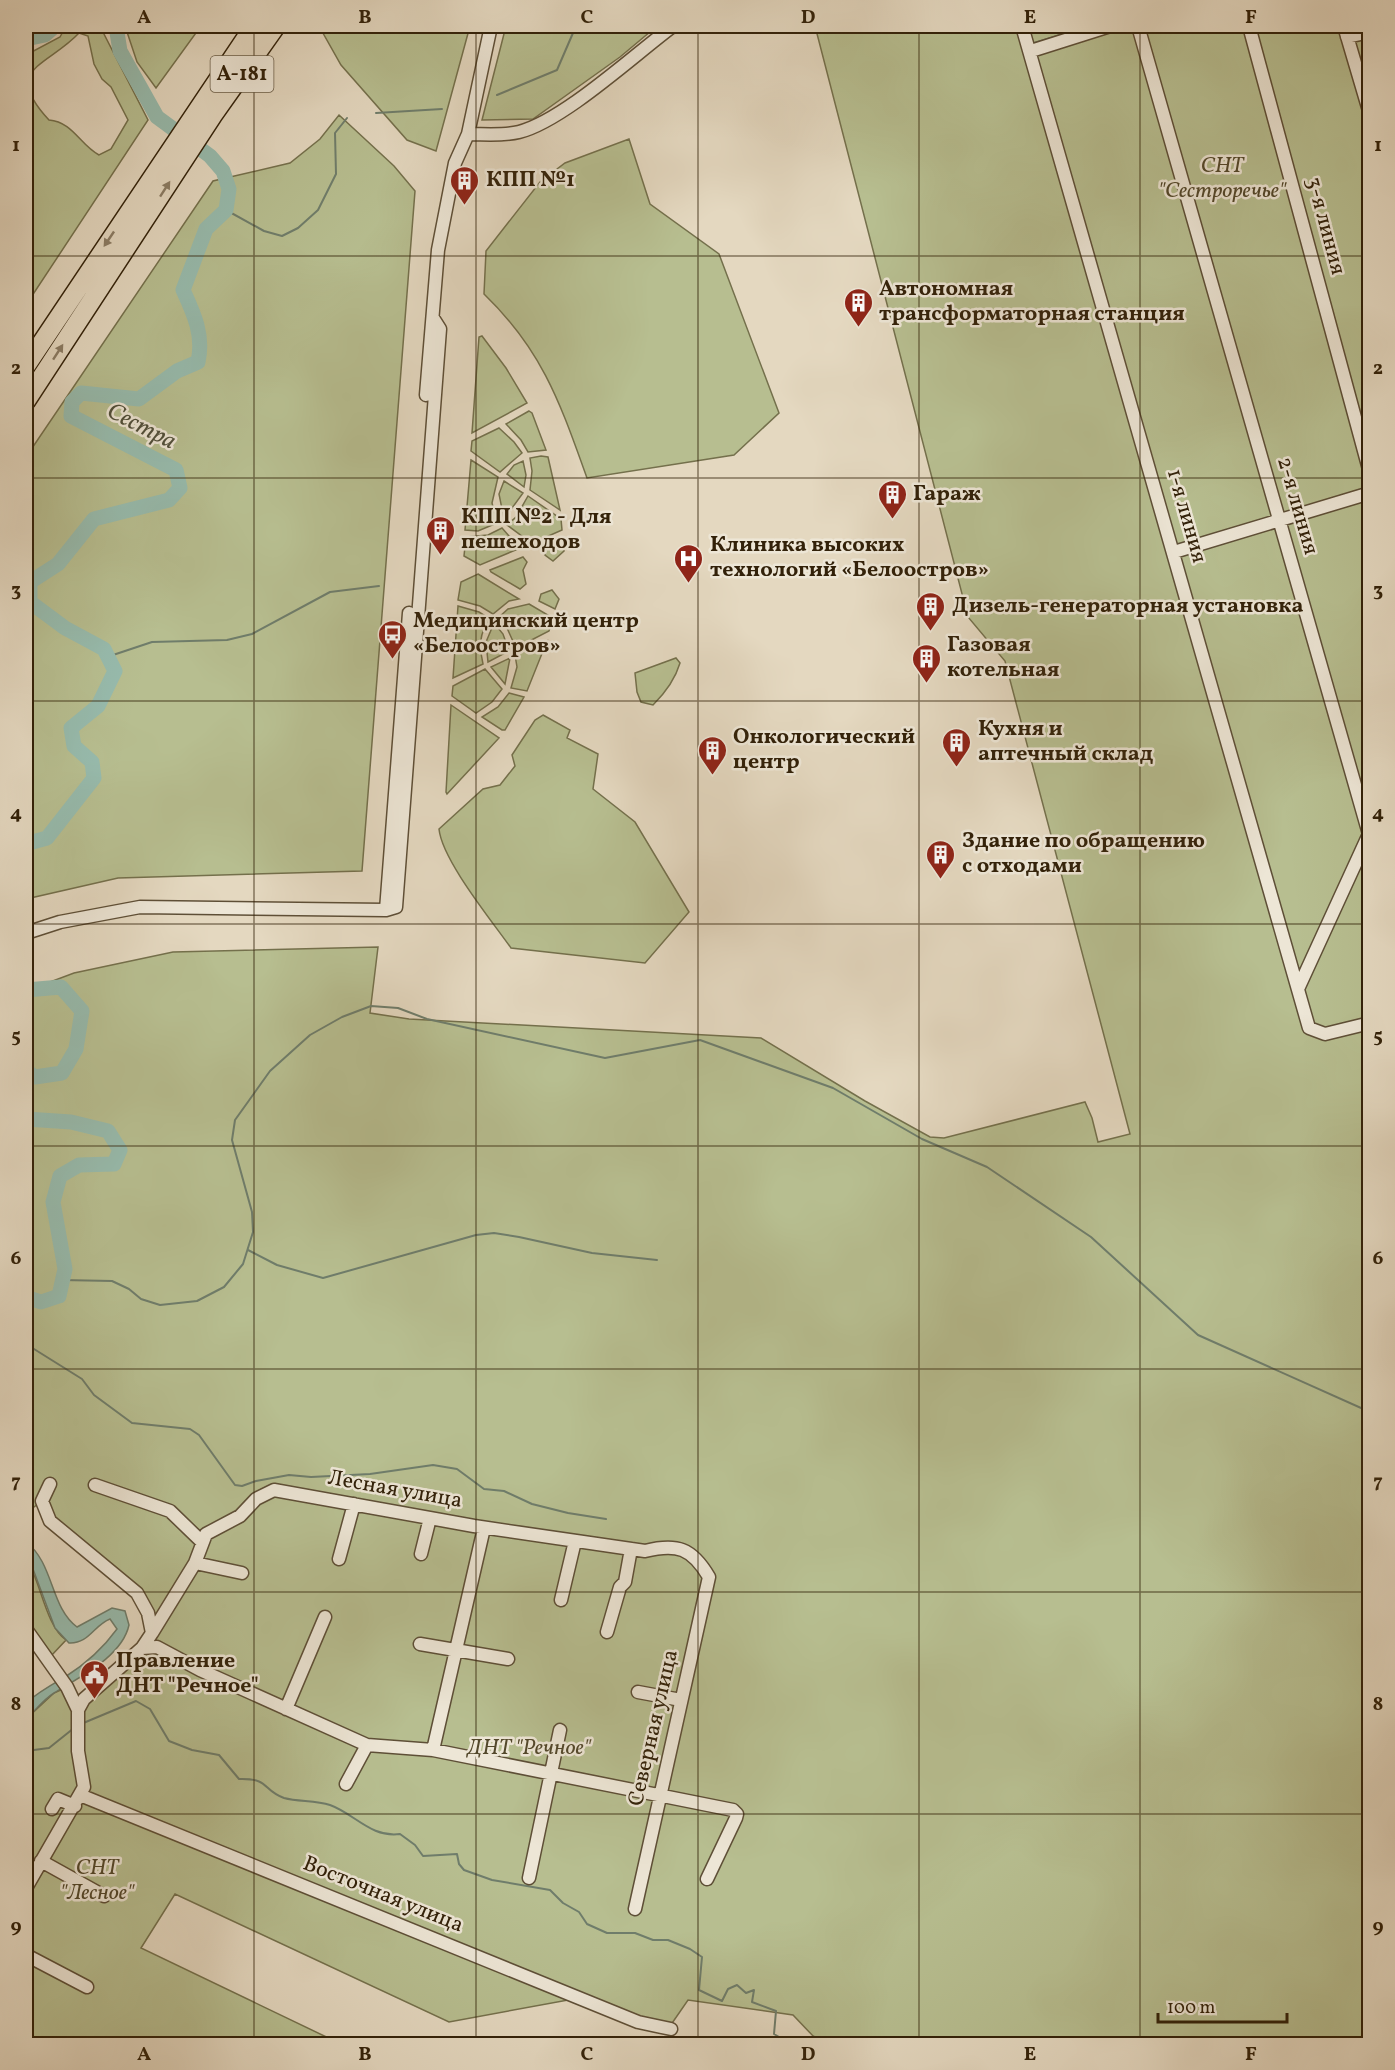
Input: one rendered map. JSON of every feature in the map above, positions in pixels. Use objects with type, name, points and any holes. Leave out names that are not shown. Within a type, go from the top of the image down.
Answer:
[{"type":"highway","name":"А-181","points":[[173,160],[206,110],[254,26]]},
{"type":"highway","name":"А-181","points":[[206,110],[276,26]]},
{"type":"highway","points":[[26,366],[173,160]]},
{"type":"highway","points":[[26,401],[173,160]]},
{"type":"street","points":[[26,933],[60,922],[140,907],[386,910],[396,907],[440,329],[432,318],[438,250],[455,163],[468,134],[491,26]]},
{"type":"street","points":[[468,134],[516,133],[536,127],[576,101],[673,26]]},
{"type":"street","name":"1-я линия","points":[[1022,26],[1309,1028],[1325,1034],[1370,1023]]},
{"type":"street","points":[[1031,51],[1110,26]]},
{"type":"street","name":"2-я линия","points":[[1138,26],[1369,834],[1298,989]]},
{"type":"street","name":"3-я линия","points":[[1249,26],[1370,472]]},
{"type":"street","points":[[1370,32],[1346,31],[1370,114]]},
{"type":"street","points":[[1174,552],[1370,493]]},
{"type":"street","points":[[50,1484],[42,1501],[50,1521],[136,1593],[148,1613],[153,1633]]},
{"type":"street","points":[[26,1888],[30,1871],[41,1861],[84,1787],[77,1728],[78,1710],[84,1699],[142,1648],[153,1633],[195,1563],[201,1541],[170,1511],[95,1485]]},
{"type":"street","name":"Лесная улица","points":[[201,1541],[212,1529],[240,1516],[255,1499],[274,1490],[484,1528],[645,1551],[666,1546],[678,1547],[699,1559]]},
{"type":"street","points":[[339,1559],[354,1504]]},
{"type":"street","points":[[421,1554],[430,1518]]},
{"type":"street","points":[[434,1750],[484,1528]]},
{"type":"street","points":[[561,1600],[575,1541]]},
{"type":"street","points":[[607,1632],[620,1587],[625,1582],[631,1549]]},
{"type":"street","name":"Северная улица","points":[[635,1909],[709,1577],[699,1559]]},
{"type":"street","points":[[195,1563],[242,1573]]},
{"type":"street","points":[[286,1709],[325,1617]]},
{"type":"street","points":[[26,1629],[64,1683],[78,1710]]},
{"type":"street","points":[[420,1644],[508,1659]]},
{"type":"street","points":[[142,1648],[157,1647],[367,1745],[434,1750],[727,1808],[737,1814],[707,1879]]},
{"type":"street","points":[[638,1692],[681,1700]]},
{"type":"street","points":[[529,1878],[560,1730]]},
{"type":"street","points":[[346,1784],[367,1745]]},
{"type":"street","points":[[52,1809],[58,1799],[77,1801]]},
{"type":"street","name":"Восточная улица","points":[[77,1801],[638,2022],[671,2029]]},
{"type":"street","points":[[41,1861],[104,1896]]},
{"type":"street","points":[[26,1955],[87,1987]]},
{"type":"green space","points":[[66,26],[104,26],[104,34],[148,120],[26,305],[26,55],[60,37]],"holes":[[[79,33],[88,36],[94,64],[102,79],[111,87],[128,120],[111,149],[99,155],[70,129],[49,120],[35,103],[29,89],[29,79],[34,70]]]},
{"type":"green space","points":[[125,26],[201,26],[156,88],[137,62]]},
{"type":"green space","points":[[319,26],[470,26],[436,151],[407,140],[341,65]]},
{"type":"green space","points":[[506,26],[657,26],[620,57],[533,119],[482,120]]},
{"type":"green space","points":[[815,26],[1369,26],[1369,2044],[829,2044],[813,2036],[793,2015],[688,2000],[668,2029],[579,1998],[449,2022],[175,1894],[141,1948],[341,2044],[26,2044],[26,1719],[54,1693],[65,1688],[77,1712],[151,1635],[136,1593],[68,1538],[42,1501],[26,1513],[26,991],[74,973],[173,952],[378,947],[370,1013],[409,1019],[761,1038],[930,1137],[944,1138],[1085,1102],[1098,1142],[1130,1134],[1005,661],[968,617]]},
{"type":"green space","points":[[339,115],[394,166],[415,191],[362,871],[118,878],[26,899],[26,457],[213,181],[290,163],[320,139]]},
{"type":"green space","points":[[629,139],[650,204],[719,254],[779,413],[734,455],[587,478],[558,402],[535,357],[504,315],[484,294],[486,251],[540,182],[565,163]]},
{"type":"green space","points":[[482,336],[506,368],[527,403],[472,433],[479,337]]},
{"type":"green space","points":[[529,411],[532,413],[546,450],[528,452],[521,440],[506,424]]},
{"type":"green space","points":[[499,428],[522,453],[500,472],[471,451],[472,441]]},
{"type":"green space","points":[[548,457],[560,510],[530,490],[532,471],[530,458]]},
{"type":"green space","points":[[471,460],[498,477],[492,503],[497,523],[478,531],[465,530]]},
{"type":"green space","points":[[523,461],[526,475],[524,487],[507,474],[514,465]]},
{"type":"green space","points":[[504,481],[523,493],[504,519],[499,494]]},
{"type":"green space","points":[[528,496],[561,519],[562,530],[535,542],[526,539],[507,525],[516,517]]},
{"type":"green space","points":[[502,528],[509,536],[525,546],[480,565],[464,556],[466,537],[488,535]]},
{"type":"green space","points":[[561,540],[564,551],[553,561],[545,555],[545,547]]},
{"type":"green space","points":[[523,557],[527,562],[523,570],[526,584],[520,589],[490,570]]},
{"type":"green space","points":[[478,574],[519,599],[509,601],[493,614],[480,606],[458,600],[461,582]]},
{"type":"green space","points":[[552,590],[559,599],[555,609],[539,601],[541,594]]},
{"type":"green space","points":[[529,604],[553,618],[549,631],[516,648],[507,628],[498,618],[508,609]]},
{"type":"green space","points":[[458,606],[479,612],[490,619],[481,640],[483,664],[453,678]]},
{"type":"green space","points":[[494,623],[503,634],[509,651],[488,662],[486,642]]},
{"type":"green space","points":[[547,641],[527,691],[511,688],[517,667],[515,655]]},
{"type":"green space","points":[[510,658],[505,684],[491,667]]},
{"type":"green space","points":[[676,658],[680,663],[665,691],[653,705],[641,702],[637,692],[635,673]]},
{"type":"green space","points":[[485,669],[502,689],[492,702],[476,713],[452,696],[453,686]]},
{"type":"green space","points":[[509,693],[524,697],[505,730],[502,730],[482,717],[498,707]]},
{"type":"green space","points":[[451,705],[499,738],[447,794],[446,792]]},
{"type":"green space","points":[[543,715],[570,730],[567,738],[598,754],[593,789],[635,822],[689,912],[645,963],[511,948],[469,890],[442,842],[439,829],[483,789],[500,785],[515,766],[512,755],[535,720]]},
{"type":"green space","points":[[26,1558],[36,1578],[48,1614],[66,1640],[50,1657],[26,1620]]},
{"type":"shaded area","points":[[26,1542],[42,1561],[56,1597],[68,1618],[77,1627],[112,1608],[125,1611],[129,1625],[118,1647],[109,1656],[50,1696],[26,1719],[26,1703],[86,1661],[117,1629],[110,1619],[82,1641],[69,1643],[55,1628],[33,1569],[26,1558]]},
{"type":"waterway","name":"Сестра","points":[[26,39],[45,35],[55,26]]},
{"type":"waterway","name":"Сестра","points":[[26,840],[29,843],[47,838],[94,778],[92,762],[74,746],[71,728],[98,706],[115,671],[104,649],[65,628],[30,602],[30,582],[58,564],[94,519],[169,500],[180,488],[176,470],[71,416],[72,402],[81,393],[139,399],[177,371],[198,362],[199,334],[183,290],[206,229],[226,210],[229,189],[223,171],[210,156],[157,117],[120,51],[116,26]]},
{"type":"waterway","points":[[497,95],[557,70],[576,26]]},
{"type":"waterway","points":[[1034,43],[1089,26]]},
{"type":"waterway","points":[[1350,28],[1370,26]]},
{"type":"waterway","points":[[376,113],[442,109]]},
{"type":"waterway","points":[[226,210],[264,231],[282,236],[298,228],[318,210],[336,174],[335,133],[347,118]]},
{"type":"waterway","points":[[107,657],[152,642],[227,640],[252,634],[330,592],[379,586]]},
{"type":"waterway","name":"Сестра","points":[[26,990],[61,987],[82,1011],[76,1049],[62,1073],[35,1077],[26,1071]]},
{"type":"waterway","points":[[62,1280],[112,1281],[129,1289],[141,1299],[160,1305],[197,1301],[224,1287],[243,1264],[253,1232],[252,1212],[232,1140],[235,1120],[270,1071],[310,1035],[342,1017],[371,1006],[398,1008],[427,1019],[605,1058],[700,1040],[833,1088],[922,1139],[987,1167],[1091,1237],[1198,1335],[1370,1412]]},
{"type":"waterway","name":"Сестра","points":[[26,1119],[71,1122],[108,1131],[120,1150],[114,1164],[79,1165],[60,1176],[53,1202],[65,1269],[59,1296],[41,1302],[26,1297]]},
{"type":"waterway","points":[[248,1250],[277,1265],[323,1278],[476,1235],[494,1233],[592,1253],[657,1260]]},
{"type":"waterway","points":[[26,1344],[82,1379],[94,1395],[132,1423],[190,1429],[199,1435],[235,1485],[242,1486],[289,1475],[311,1477],[370,1474],[433,1465],[457,1469],[484,1489],[504,1491],[532,1504],[606,1519]]},
{"type":"waterway","points":[[81,1724],[136,1701],[150,1709],[169,1741],[192,1750],[219,1755],[239,1779],[261,1782],[272,1792],[284,1798],[330,1805],[372,1829],[400,1834],[415,1845],[423,1856],[457,1854],[459,1864],[464,1870],[492,1880],[550,1890],[563,1903],[579,1912],[587,1924],[607,1933],[635,1933],[653,1940],[668,1940],[690,1949],[702,1957],[699,1990],[722,2001],[728,1989],[737,1985],[746,1993],[754,1990],[752,2002],[776,2011],[774,2034],[791,2044]]},
{"type":"waterway","points":[[26,1751],[49,1748],[74,1728]]},
{"type":"place","name":"КПП №1","points":[[465,206]]},
{"type":"place","name":"Автономная трансформаторная станция","points":[[858,328]]},
{"type":"place","name":"Гараж","points":[[892,520]]},
{"type":"place","name":"КПП №2 - Для пешеходов","points":[[440,556]]},
{"type":"place","name":"Клиника высоких технологий «Белоостров»","points":[[689,584]]},
{"type":"place","name":"Дизель-генераторная установка","points":[[931,632]]},
{"type":"place","name":"Медицинский центр «Белоостров»","points":[[392,660]]},
{"type":"place","name":"Газовая котельная","points":[[926,684]]},
{"type":"place","name":"Кухня и аптечный склад","points":[[957,768]]},
{"type":"place","name":"Онкологический центр","points":[[712,776]]},
{"type":"place","name":"Здание по обращению с отходами","points":[[941,880]]},
{"type":"place","name":"Правление ДНТ \"Речное\"","points":[[95,1700]]},
{"type":"park label","name":"СНТ \"Сестроречье\"","points":[[1222,178]]},
{"type":"park label","name":"ДНТ \"Речное\"","points":[[529,1748]]},
{"type":"park label","name":"СНТ \"Лесное\"","points":[[97,1880]]}]
